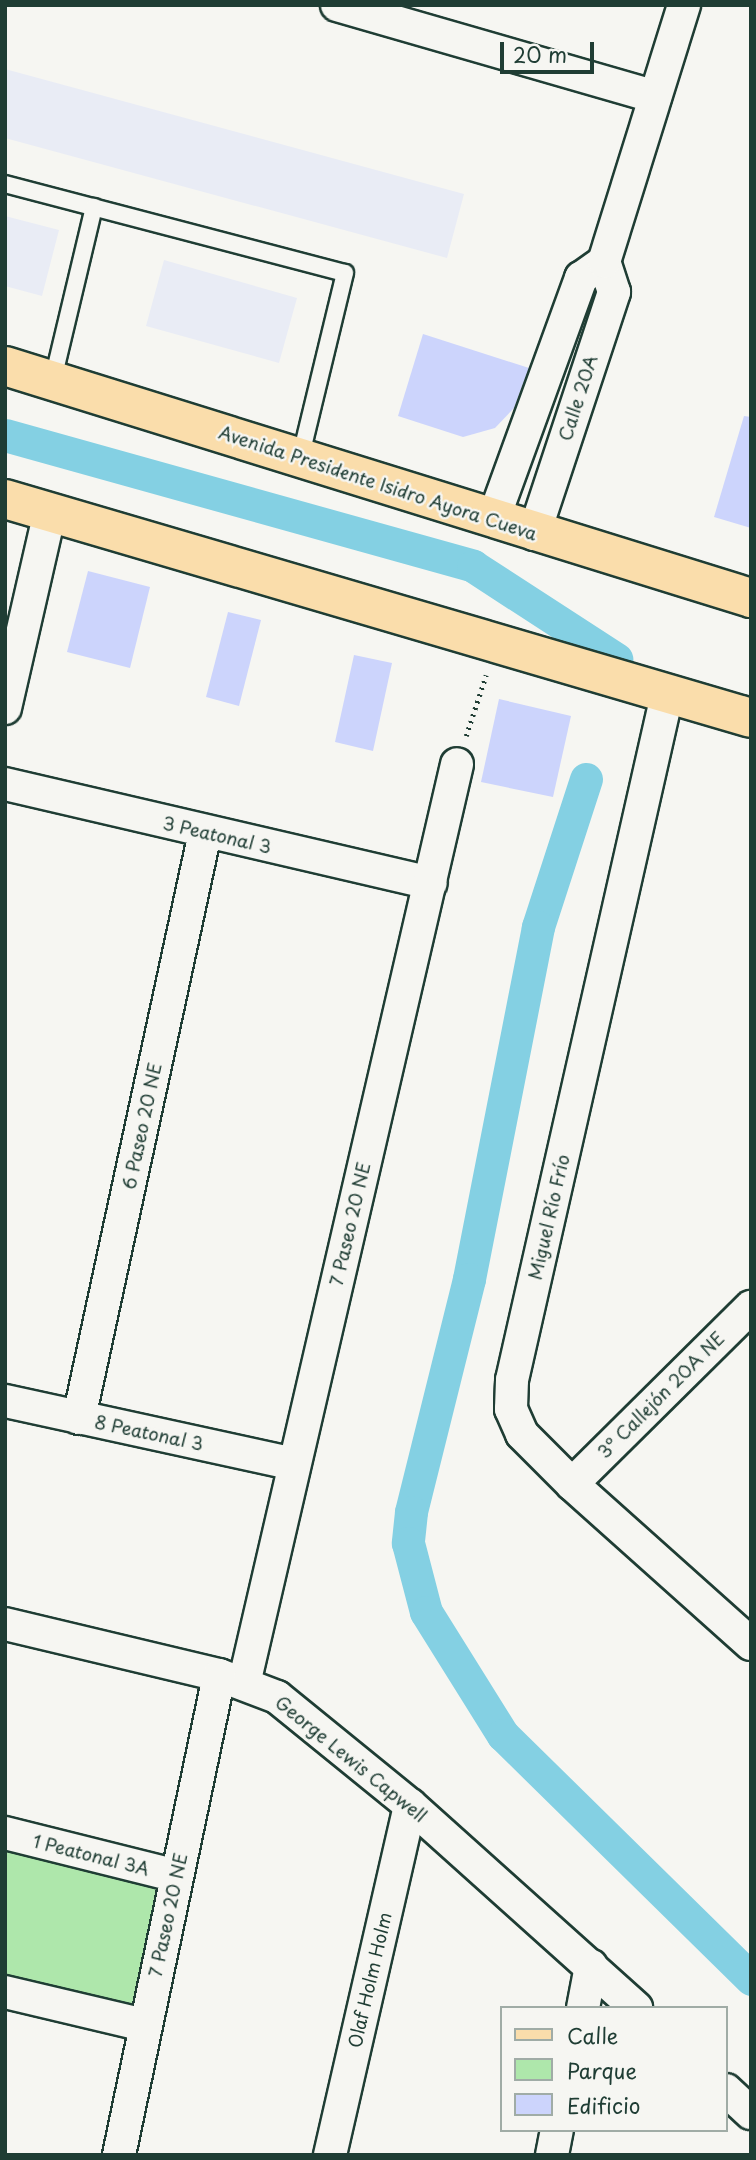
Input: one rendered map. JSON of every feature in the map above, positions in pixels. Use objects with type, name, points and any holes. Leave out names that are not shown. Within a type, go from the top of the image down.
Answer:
[{"type":"main road","name":"Avenida Presidente Isidro Ayora Cueva","points":[[5,366],[53,379],[534,534],[751,598]]},
{"type":"main road","points":[[5,499],[667,695],[740,713]]},
{"type":"street","points":[[337,5],[420,18],[655,97]]},
{"type":"street","name":"Calle 20A","points":[[534,534],[614,292],[604,262],[684,5]]},
{"type":"street","name":"Calle 20A","points":[[493,520],[582,278],[604,262]]},
{"type":"street","points":[[5,708],[50,511]]},
{"type":"street","name":"Miguel Río Frío","points":[[667,695],[512,1380],[511,1409],[522,1433],[572,1483],[751,1644]]},
{"type":"street","name":"7 Paseo 20 NE","points":[[119,2155],[177,1876],[294,1464],[457,764]]},
{"type":"street","name":"3 Peatonal 3","points":[[5,784],[205,834],[431,883]]},
{"type":"street","name":"6 Paseo 20 NE","points":[[79,1418],[205,834]]},
{"type":"street","name":"3° Callejón 20A NE","points":[[572,1483],[751,1307]]},
{"type":"street","name":"8 Peatonal 3","points":[[5,1401],[294,1464]]},
{"type":"street","name":"George Lewis Capwell","points":[[7,1634],[232,1680],[277,1697],[410,1805],[634,2006]]},
{"type":"street","name":"Olaf Holm Holm","points":[[330,2155],[410,1805]]},
{"type":"street","name":"1 Peatonal 3A","points":[[5,1833],[177,1876]]},
{"type":"street","points":[[583,2006],[591,1966]]},
{"type":"street","points":[[5,1992],[145,2025]]},
{"type":"street","points":[[728,2092],[751,2113]]},
{"type":"street","points":[[552,2155],[557,2132]]},
{"type":"lane","points":[[5,184],[348,276],[300,459]]},
{"type":"lane","points":[[53,379],[94,207]]},
{"type":"path","points":[[457,764],[496,644]]},
{"type":"shaded area","points":[[5,69],[464,194],[447,258],[5,138]]},
{"type":"shaded area","points":[[5,216],[59,230],[42,296],[5,286]]},
{"type":"shaded area","points":[[164,260],[297,298],[279,363],[146,326]]},
{"type":"green space","points":[[5,1833],[177,1876],[145,2025],[5,1992]]},
{"type":"building","points":[[423,334],[529,368],[514,408],[495,428],[463,437],[398,416]]},
{"type":"building","points":[[744,416],[751,417],[751,528],[714,517]]},
{"type":"building","points":[[88,571],[150,587],[130,668],[67,652]]},
{"type":"building","points":[[228,612],[261,620],[239,706],[206,697]]},
{"type":"building","points":[[354,655],[392,663],[373,751],[335,742]]},
{"type":"building","points":[[499,699],[571,716],[553,797],[481,782]]},
{"type":"waterway","points":[[5,435],[473,566],[616,659]]},
{"type":"waterway","points":[[586,779],[538,927],[469,1279],[411,1512],[408,1543],[426,1612],[503,1735],[751,1979]]}]
